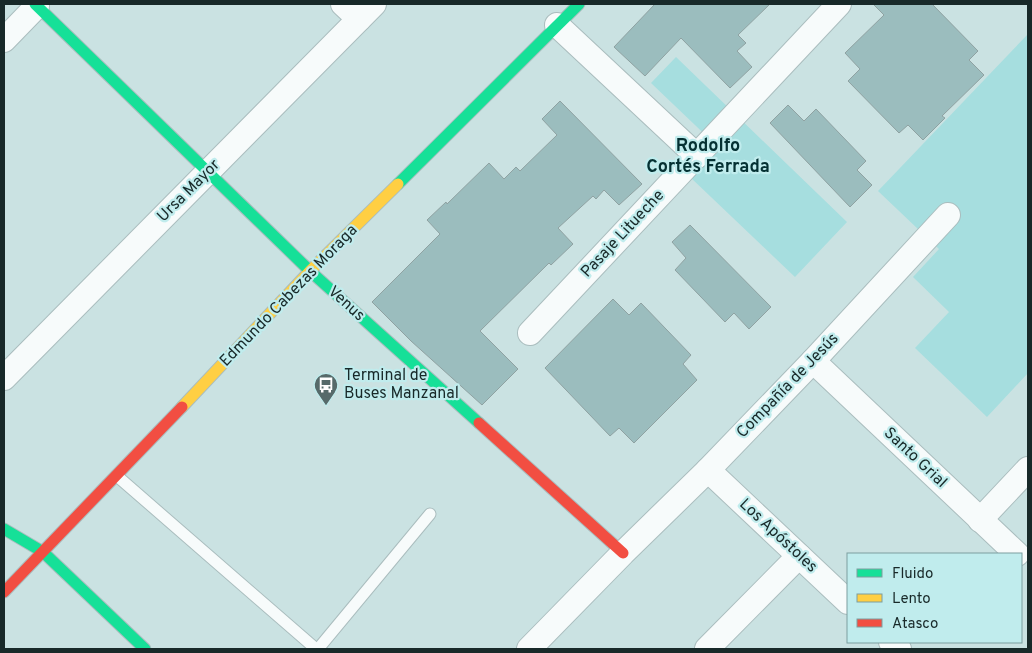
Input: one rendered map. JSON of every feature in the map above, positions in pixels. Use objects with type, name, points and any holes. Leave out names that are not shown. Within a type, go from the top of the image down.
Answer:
[{"type":"street","name":"Edmundo Cabezas Moraga","points":[[4,592],[117,476],[310,271],[578,4]]},
{"type":"street","name":"Pasaje Litueche","points":[[530,334],[839,4]]},
{"type":"street","points":[[4,40],[36,5]]},
{"type":"street","name":"Venus","points":[[36,5],[310,271],[623,552]]},
{"type":"street","name":"Ursa Mayor","points":[[4,378],[208,172],[359,9]]},
{"type":"street","points":[[557,26],[697,156]]},
{"type":"street","name":"Compañía de Jesús","points":[[529,649],[623,552],[708,470],[948,215]]},
{"type":"street","name":"Santo Grial","points":[[812,361],[1016,553]]},
{"type":"street","points":[[980,520],[1028,469]]},
{"type":"street","name":"Los Apóstoles","points":[[708,470],[847,601]]},
{"type":"street","points":[[4,529],[42,552],[145,649]]},
{"type":"street","points":[[707,649],[799,556]]},
{"type":"lane","points":[[117,476],[318,649],[430,514]]},
{"type":"shaded area","points":[[1028,34],[1028,373],[987,417],[915,348],[949,312],[913,277],[939,249],[878,191]]},
{"type":"shaded area","points":[[676,57],[847,222],[795,277],[690,177],[718,147],[651,83]]},
{"type":"building","points":[[655,4],[770,4],[738,35],[746,43],[737,51],[752,67],[730,88],[681,38],[645,76],[614,47]]},
{"type":"building","points":[[873,4],[932,4],[978,51],[969,60],[984,75],[942,116],[945,118],[923,140],[908,125],[899,133],[848,81],[860,69],[845,53],[884,15]]},
{"type":"building","points":[[560,101],[642,184],[619,205],[604,190],[596,199],[593,196],[558,228],[573,244],[551,265],[549,263],[480,331],[518,369],[482,405],[411,341],[372,302],[440,234],[427,220],[446,202],[447,204],[489,163],[504,179],[516,167],[520,171],[557,135],[542,119]]},
{"type":"building","points":[[788,105],[804,121],[816,109],[866,161],[857,170],[872,185],[850,207],[770,123]]},
{"type":"building","points":[[690,225],[771,307],[749,329],[734,313],[725,322],[675,270],[686,258],[672,242]]},
{"type":"building","points":[[613,299],[629,315],[641,303],[691,355],[683,364],[697,380],[634,443],[619,428],[610,436],[545,368]]},
{"type":"traffic: fast","points":[[35,4],[310,271],[479,423]]},
{"type":"traffic: fast","points":[[398,184],[579,4]]},
{"type":"traffic: fast","points":[[4,529],[43,552],[145,649]]},
{"type":"traffic: slow","points":[[182,407],[310,271],[398,184]]},
{"type":"traffic: jam","points":[[4,592],[182,407]]},
{"type":"traffic: jam","points":[[479,423],[623,553]]},
{"type":"place","name":"Terminal de Buses Manzanal","points":[[326,406]]},
{"type":"district","name":"Rodolfo Cortés Ferrada","points":[[708,156]]}]
